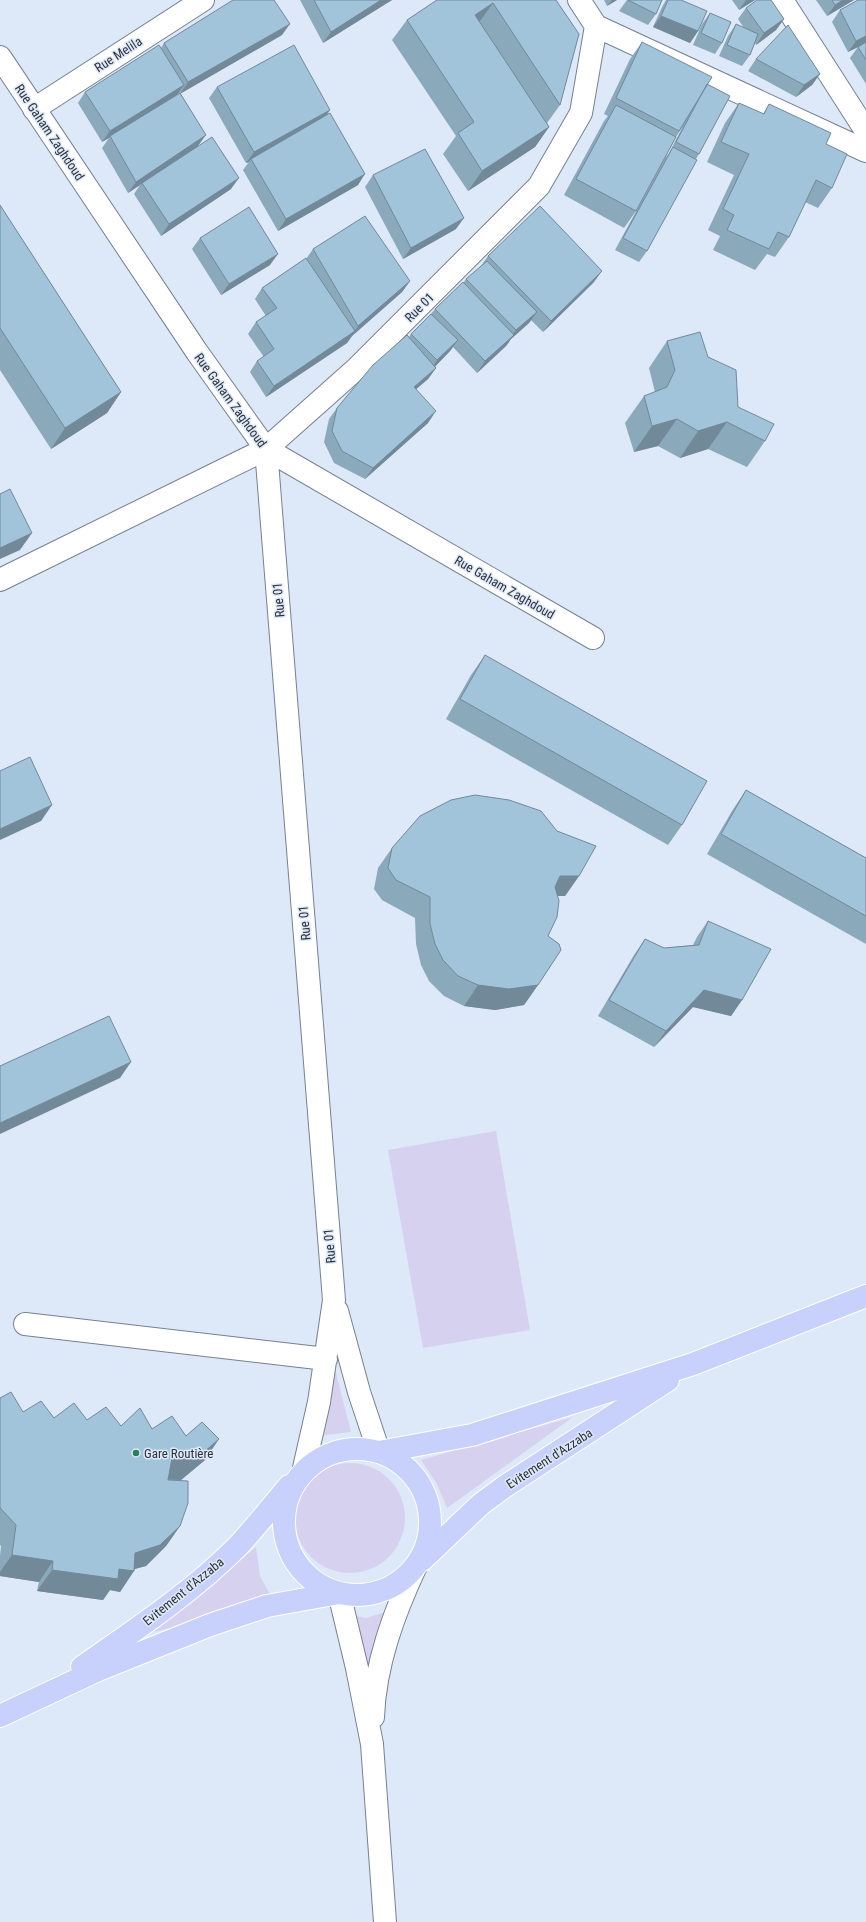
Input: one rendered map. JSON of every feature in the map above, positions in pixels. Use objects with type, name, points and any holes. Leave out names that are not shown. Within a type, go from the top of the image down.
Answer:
[{"type":"main road","name":"Evitement d'Azzaba","points":[[379,1452],[472,1435],[693,1364],[866,1296]]},
{"type":"main road","name":"Evitement d'Azzaba","points":[[0,1716],[44,1694],[154,1647],[267,1606],[339,1593],[363,1595],[381,1591],[398,1583],[481,1504],[504,1487],[693,1364]]},
{"type":"main road","points":[[339,1593],[325,1588],[308,1577],[294,1561],[286,1542],[283,1522],[285,1502],[290,1489],[304,1468],[332,1453],[348,1449],[363,1449],[379,1452],[399,1462],[411,1473],[420,1485],[427,1499],[430,1514],[430,1529],[427,1544],[416,1566]]},
{"type":"main road","name":"Evitement d'Azzaba","points":[[44,1694],[162,1609],[213,1568],[237,1546],[304,1468]]},
{"type":"street","name":"Rue Melila","points":[[34,109],[203,0]]},
{"type":"street","points":[[580,0],[596,26],[866,151]]},
{"type":"street","points":[[782,0],[866,131]]},
{"type":"street","name":"Rue 01","points":[[334,1300],[266,449],[356,369],[539,186],[581,113],[596,26]]},
{"type":"street","name":"Rue Gaham Zaghdoud","points":[[0,57],[197,352],[266,449],[593,638]]},
{"type":"street","points":[[0,580],[266,449]]},
{"type":"street","points":[[304,1468],[314,1429],[334,1300]]},
{"type":"street","points":[[334,1300],[359,1392],[379,1452]]},
{"type":"street","points":[[25,1324],[326,1359]]},
{"type":"street","points":[[385,1922],[372,1744],[373,1707],[384,1649],[400,1600],[416,1566]]},
{"type":"street","points":[[339,1593],[357,1668],[372,1744]]},
{"type":"shaded area","points":[[496,1131],[530,1330],[423,1348],[388,1150]]},
{"type":"shaded area","points":[[334,1365],[351,1432],[324,1435]]},
{"type":"shaded area","points":[[573,1417],[447,1508],[437,1484],[421,1460]]},
{"type":"shaded area","points":[[350,1463],[371,1467],[381,1472],[389,1479],[396,1487],[401,1497],[405,1518],[401,1539],[396,1549],[389,1557],[381,1564],[371,1569],[350,1573],[329,1569],[319,1564],[311,1557],[304,1549],[299,1539],[295,1518],[299,1497],[304,1487],[311,1479],[319,1472],[329,1467]]},
{"type":"shaded area","points":[[256,1547],[260,1576],[274,1602],[154,1632]]},
{"type":"shaded area","points":[[385,1612],[371,1678],[347,1614],[366,1618]]},
{"type":"building","points":[[233,0],[274,0],[290,24],[188,82],[164,43]]},
{"type":"building","points":[[314,0],[381,0],[331,32]]},
{"type":"building","points":[[437,0],[556,0],[579,34],[560,105],[493,3],[475,15],[549,127],[482,171],[458,133],[474,122],[407,20]]},
{"type":"building","points":[[628,0],[662,0],[656,14]]},
{"type":"building","points":[[668,0],[681,0],[707,11],[698,31],[661,16]]},
{"type":"building","points":[[757,0],[771,0],[784,19],[764,33],[746,8]]},
{"type":"building","points":[[832,0],[843,0],[835,5]]},
{"type":"building","points":[[858,0],[866,0],[866,36],[856,41],[840,10]]},
{"type":"building","points":[[710,13],[731,22],[722,43],[701,33]]},
{"type":"building","points":[[736,24],[758,34],[750,55],[727,45]]},
{"type":"building","points":[[788,25],[820,74],[804,85],[756,59]]},
{"type":"building","points":[[642,42],[712,77],[679,131],[616,98]]},
{"type":"building","points":[[866,42],[866,60],[858,47]]},
{"type":"building","points":[[159,45],[184,85],[110,131],[85,92]]},
{"type":"building","points":[[294,45],[330,110],[254,152],[217,87]]},
{"type":"building","points":[[707,84],[730,96],[699,154],[676,142]]},
{"type":"building","points":[[180,93],[206,135],[136,182],[110,136]]},
{"type":"building","points":[[739,103],[764,114],[769,104],[831,133],[826,144],[847,154],[832,188],[816,180],[789,237],[778,232],[769,249],[727,230],[734,215],[723,209],[749,154],[721,142]]},
{"type":"building","points":[[616,105],[676,137],[636,211],[576,179]]},
{"type":"building","points":[[330,113],[365,174],[286,219],[251,159]]},
{"type":"building","points":[[212,137],[239,178],[169,224],[142,183]]},
{"type":"building","points":[[673,147],[697,160],[647,251],[623,238]]},
{"type":"building","points":[[425,149],[464,218],[411,248],[373,175]]},
{"type":"building","points":[[0,205],[121,392],[65,428],[0,328]]},
{"type":"building","points":[[540,206],[602,271],[551,321],[488,256]]},
{"type":"building","points":[[249,207],[278,254],[229,284],[200,238]]},
{"type":"building","points":[[365,216],[410,281],[358,326],[313,249]]},
{"type":"building","points":[[306,258],[355,331],[274,386],[257,361],[274,349],[256,322],[277,308],[262,288]]},
{"type":"building","points":[[487,261],[537,312],[516,330],[466,279]]},
{"type":"building","points":[[463,282],[514,335],[485,361],[435,309]]},
{"type":"building","points":[[431,314],[458,340],[437,360],[411,334]]},
{"type":"building","points":[[700,332],[708,357],[736,370],[738,407],[774,424],[765,441],[727,422],[698,431],[677,419],[652,426],[644,396],[667,387],[675,370],[667,341]]},
{"type":"building","points":[[407,335],[436,368],[414,387],[436,411],[373,468],[342,451],[332,431],[337,408],[373,365]]},
{"type":"building","points":[[10,489],[32,533],[0,548],[0,494]]},
{"type":"building","points":[[485,655],[707,781],[682,825],[460,699]]},
{"type":"building","points":[[30,757],[52,805],[0,829],[0,771]]},
{"type":"building","points":[[746,790],[866,858],[866,916],[721,834]]},
{"type":"building","points":[[475,795],[509,800],[541,811],[557,831],[596,846],[579,876],[560,876],[555,887],[559,901],[557,917],[548,936],[559,944],[561,950],[538,985],[509,989],[478,985],[458,976],[443,960],[435,944],[430,924],[430,897],[396,880],[388,868],[392,848],[420,816],[451,800]]},
{"type":"building","points":[[708,921],[771,949],[742,1000],[704,990],[666,1031],[609,1000],[645,939],[664,948],[699,945]]},
{"type":"building","points":[[109,1016],[131,1062],[0,1123],[0,1066]]},
{"type":"building","points":[[11,1392],[23,1412],[41,1401],[54,1418],[74,1403],[87,1420],[106,1407],[121,1426],[140,1408],[152,1429],[172,1416],[186,1436],[202,1422],[219,1439],[195,1460],[172,1458],[168,1480],[188,1481],[188,1503],[180,1526],[160,1545],[135,1553],[134,1571],[119,1569],[118,1579],[52,1570],[53,1561],[12,1555],[16,1525],[0,1507],[0,1398]]},
{"type":"place","name":"Gare Routière","points":[[136,1453]]}]
